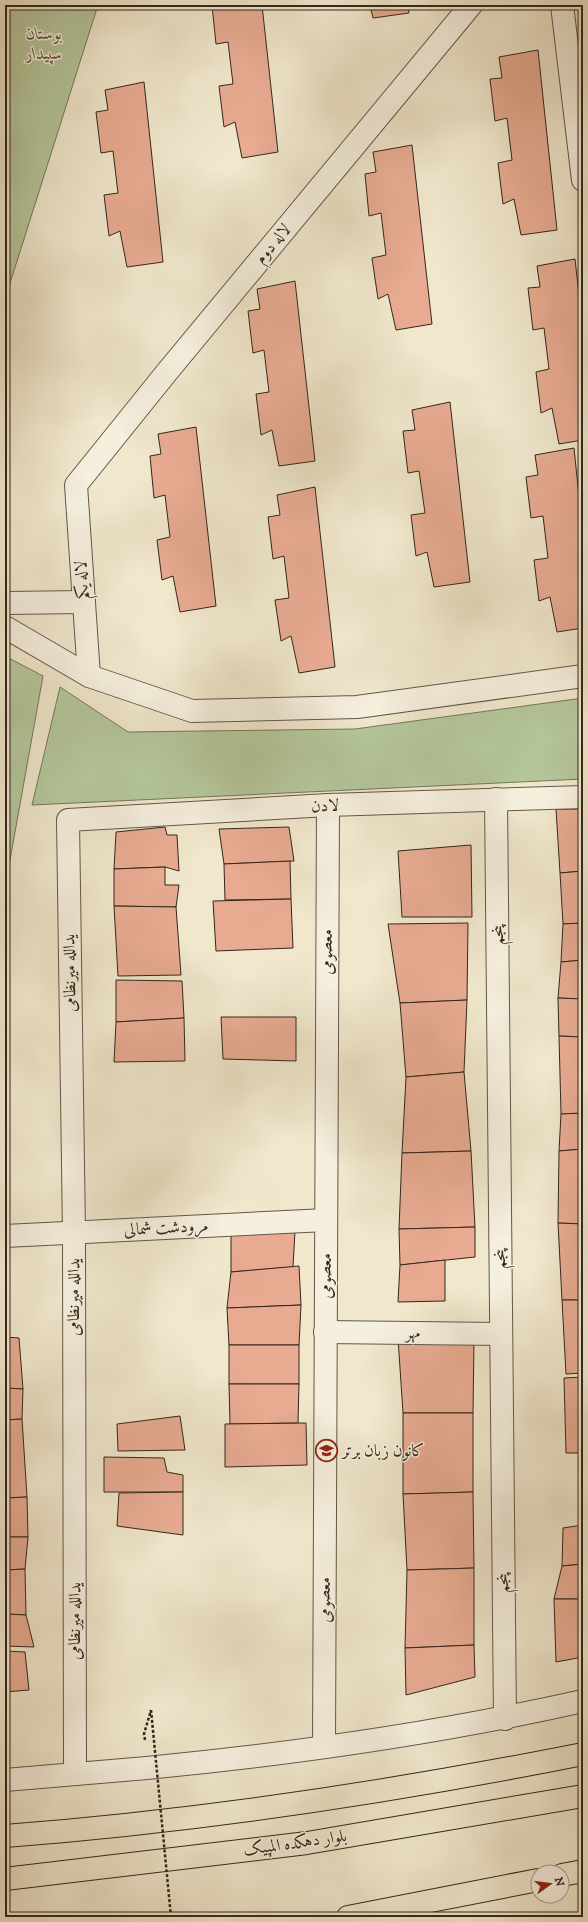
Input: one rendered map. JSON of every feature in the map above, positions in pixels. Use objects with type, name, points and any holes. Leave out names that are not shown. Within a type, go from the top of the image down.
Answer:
[{"type":"main road","points":[[5,1836],[153,1822],[302,1802],[583,1754]]},
{"type":"main road","name":"بلوار دهکده المپیک","points":[[5,1879],[307,1843],[583,1796]]},
{"type":"main road","points":[[570,1873],[583,1871]]},
{"type":"main road","points":[[348,1917],[530,1882]]},
{"type":"street","name":"لاله دوم","points":[[76,485],[167,372],[471,5]]},
{"type":"street","points":[[562,5],[583,180]]},
{"type":"street","name":"لاله یکم","points":[[76,485],[89,676]]},
{"type":"street","points":[[5,602],[84,602]]},
{"type":"street","points":[[5,626],[89,676],[192,711],[357,707],[583,676]]},
{"type":"street","name":"لادن","points":[[68,820],[328,805],[583,797]]},
{"type":"street","name":"پنجم","points":[[496,799],[504,1718]]},
{"type":"street","name":"معصومی","points":[[324,1747],[328,805]]},
{"type":"street","name":"یدالله میرنظامی","points":[[68,820],[74,1233],[75,1774]]},
{"type":"street","name":"مرودشت شمالی","points":[[5,1236],[326,1220]]},
{"type":"street","name":"مهر","points":[[326,1332],[501,1334]]},
{"type":"street","points":[[5,1780],[148,1768],[324,1747],[504,1718],[583,1701]]},
{"type":"path","points":[[151,1710],[171,1917]]},
{"type":"green space","name":"بوستان سپیدار","points":[[5,5],[98,5],[5,299]]},
{"type":"green space","points":[[5,656],[43,676],[5,888]]},
{"type":"green space","points":[[60,687],[128,732],[355,729],[583,698],[583,779],[32,805]]},
{"type":"building","points":[[212,5],[262,5],[278,152],[242,158],[235,122],[224,127],[219,86],[233,84],[228,42],[216,44]]},
{"type":"building","points":[[370,5],[408,5],[409,13],[373,18]]},
{"type":"building","points":[[538,50],[557,230],[521,235],[514,199],[503,204],[498,163],[512,160],[507,118],[495,121],[490,79],[502,78],[499,57]]},
{"type":"building","points":[[144,82],[163,262],[127,267],[120,231],[109,236],[104,195],[118,193],[113,151],[101,153],[96,112],[108,110],[105,90]]},
{"type":"building","points":[[412,145],[432,324],[396,330],[388,294],[378,299],[372,258],[386,255],[381,213],[369,216],[365,174],[376,172],[373,152]]},
{"type":"building","points":[[575,259],[583,331],[583,440],[559,444],[552,408],[541,413],[536,372],[549,369],[544,328],[533,330],[528,288],[540,287],[537,266]]},
{"type":"building","points":[[295,281],[315,461],[279,466],[272,430],[261,435],[256,394],[269,392],[264,350],[253,353],[248,311],[260,309],[257,289]]},
{"type":"building","points":[[450,402],[470,582],[434,587],[427,552],[416,556],[411,515],[425,513],[419,471],[408,473],[403,431],[415,430],[412,410]]},
{"type":"building","points":[[196,427],[216,606],[180,612],[173,576],[162,580],[157,540],[170,537],[165,495],[154,498],[150,456],[161,454],[158,434]]},
{"type":"building","points":[[574,448],[583,535],[583,628],[557,632],[550,597],[539,601],[534,560],[548,558],[543,516],[531,518],[526,477],[538,475],[535,455]]},
{"type":"building","points":[[315,487],[335,667],[299,673],[291,636],[281,641],[275,600],[289,598],[284,556],[273,559],[268,517],[280,515],[277,495]]},
{"type":"building","points":[[556,809],[583,809],[583,871],[560,873]]},
{"type":"building","points":[[165,827],[167,835],[177,835],[179,871],[165,867],[114,869],[116,832]]},
{"type":"building","points":[[289,827],[294,861],[224,864],[219,829]]},
{"type":"building","points":[[471,845],[472,917],[402,917],[398,851]]},
{"type":"building","points":[[290,861],[291,899],[225,900],[224,864]]},
{"type":"building","points":[[165,867],[165,885],[179,885],[176,907],[114,906],[114,869]]},
{"type":"building","points":[[583,871],[583,923],[563,924],[560,873]]},
{"type":"building","points":[[291,899],[293,948],[216,951],[213,901]]},
{"type":"building","points":[[114,906],[176,907],[181,975],[118,976]]},
{"type":"building","points":[[468,923],[467,1000],[400,1003],[388,924]]},
{"type":"building","points":[[583,923],[583,960],[561,962],[563,924]]},
{"type":"building","points":[[583,960],[583,999],[558,998],[561,962]]},
{"type":"building","points":[[116,980],[182,981],[184,1018],[116,1022]]},
{"type":"building","points":[[558,998],[583,999],[583,1037],[559,1036]]},
{"type":"building","points":[[467,1000],[464,1072],[406,1077],[400,1003]]},
{"type":"building","points":[[221,1017],[296,1017],[296,1061],[223,1059]]},
{"type":"building","points":[[184,1018],[185,1061],[114,1062],[116,1022]]},
{"type":"building","points":[[559,1036],[583,1037],[583,1113],[561,1114]]},
{"type":"building","points":[[464,1072],[471,1151],[402,1153],[406,1077]]},
{"type":"building","points":[[583,1113],[583,1149],[559,1151],[561,1114]]},
{"type":"building","points":[[583,1149],[583,1224],[558,1223],[559,1151]]},
{"type":"building","points":[[471,1151],[475,1227],[399,1229],[402,1153]]},
{"type":"building","points":[[558,1223],[583,1224],[583,1300],[562,1300]]},
{"type":"building","points":[[475,1227],[475,1257],[400,1265],[399,1229]]},
{"type":"building","points":[[295,1230],[293,1267],[231,1272],[231,1232]]},
{"type":"building","points":[[445,1260],[445,1301],[398,1302],[400,1265]]},
{"type":"building","points":[[299,1266],[301,1305],[227,1308],[231,1272]]},
{"type":"building","points":[[562,1300],[583,1300],[583,1373],[566,1374]]},
{"type":"building","points":[[301,1305],[299,1345],[229,1345],[227,1308]]},
{"type":"building","points":[[5,1337],[19,1338],[23,1389],[5,1388]]},
{"type":"building","points":[[398,1338],[474,1339],[473,1413],[403,1413]]},
{"type":"building","points":[[229,1345],[299,1345],[299,1384],[229,1384]]},
{"type":"building","points":[[583,1377],[583,1453],[566,1453],[564,1378]]},
{"type":"building","points":[[229,1384],[299,1384],[298,1423],[230,1424]]},
{"type":"building","points":[[5,1388],[23,1389],[22,1419],[5,1420]]},
{"type":"building","points":[[403,1413],[473,1413],[473,1492],[403,1494]]},
{"type":"building","points":[[180,1416],[185,1450],[118,1451],[117,1424]]},
{"type":"building","points":[[22,1419],[27,1497],[5,1498],[5,1420]]},
{"type":"building","points":[[306,1423],[307,1465],[225,1467],[225,1424]]},
{"type":"building","points":[[104,1457],[164,1458],[167,1472],[183,1475],[183,1492],[104,1492]]},
{"type":"building","points":[[183,1492],[183,1535],[117,1526],[119,1493]]},
{"type":"building","points":[[473,1492],[474,1568],[407,1570],[403,1494]]},
{"type":"building","points":[[27,1497],[28,1537],[5,1537],[5,1498]]},
{"type":"building","points":[[583,1525],[583,1564],[562,1566],[563,1528]]},
{"type":"building","points":[[5,1537],[28,1537],[25,1569],[5,1570]]},
{"type":"building","points":[[583,1564],[583,1599],[554,1599],[562,1566]]},
{"type":"building","points":[[474,1568],[474,1645],[405,1648],[407,1570]]},
{"type":"building","points":[[25,1569],[26,1615],[5,1614],[5,1570]]},
{"type":"building","points":[[554,1599],[583,1599],[583,1657],[556,1662]]},
{"type":"building","points":[[5,1614],[26,1615],[34,1647],[5,1646]]},
{"type":"building","points":[[474,1645],[475,1677],[406,1695],[405,1648]]},
{"type":"building","points":[[5,1651],[25,1652],[29,1690],[5,1692]]},
{"type":"place","name":"کانون زبان برتر","points":[[327,1451]]}]
